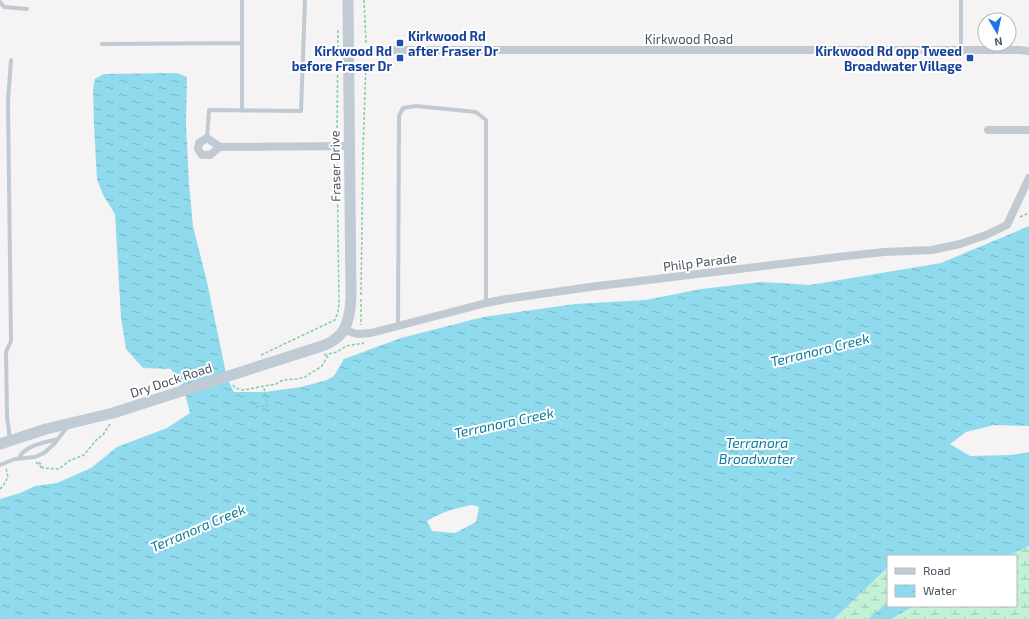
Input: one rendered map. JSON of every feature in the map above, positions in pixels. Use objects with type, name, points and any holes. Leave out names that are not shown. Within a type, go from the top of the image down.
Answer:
[{"type":"street","name":"Fraser Drive","points":[[344,330],[348,320],[351,302],[348,0]]},
{"type":"street","name":"Kirkwood Road","points":[[348,53],[396,50],[1029,51]]},
{"type":"street","points":[[988,130],[1029,130]]},
{"type":"street","points":[[220,147],[210,155],[202,155],[198,149],[199,143],[207,138],[220,147],[349,146]]},
{"type":"street","name":"Philp Parade","points":[[344,330],[362,335],[486,303],[590,287],[838,256],[932,250],[960,244],[986,235],[1007,225],[1029,178]]},
{"type":"street","name":"Dry Dock Road","points":[[5,442],[46,429],[113,413],[327,345],[336,339],[344,330]]},
{"type":"lane","points":[[242,0],[242,111]]},
{"type":"lane","points":[[207,138],[209,110],[301,111],[305,0]]},
{"type":"lane","points":[[961,0],[961,51]]},
{"type":"lane","points":[[0,2],[4,7],[28,9]]},
{"type":"lane","points":[[102,44],[242,43]]},
{"type":"lane","points":[[5,442],[7,424],[6,352],[11,341],[8,101],[11,60]]},
{"type":"lane","points":[[398,326],[399,116],[403,108],[416,106],[476,112],[486,120],[486,303]]},
{"type":"lane","points":[[0,465],[19,458],[38,456],[54,444],[70,424]]},
{"type":"lane","points":[[19,458],[22,453],[40,443],[59,438]]},
{"type":"path","points":[[364,0],[366,43]]},
{"type":"path","points":[[259,356],[335,320],[337,317],[339,304],[337,146],[338,23]]},
{"type":"path","points":[[362,329],[363,151],[366,62]]},
{"type":"path","points":[[231,383],[235,388],[243,390],[276,384],[283,380],[301,378],[322,366],[328,355]]},
{"type":"path","points":[[256,407],[267,405],[264,388]]},
{"type":"path","points":[[34,461],[43,468],[60,469],[69,462],[84,455],[97,439],[103,436],[112,420]]},
{"type":"path","points":[[38,456],[43,468]]},
{"type":"path","points":[[0,488],[3,486],[8,476],[6,471],[8,466]]},
{"type":"green space","points":[[1029,546],[1029,619],[891,619],[912,607],[1017,607],[1017,555],[1010,555]]},
{"type":"green space","points":[[887,568],[887,603],[868,619],[834,619]]},
{"type":"water","name":"Terranora Broadwater","points":[[177,73],[187,77],[186,125],[193,226],[207,282],[227,378],[234,392],[265,392],[301,387],[327,380],[334,376],[344,359],[401,338],[483,317],[575,304],[646,300],[701,289],[761,282],[810,285],[941,263],[1029,226],[1029,426],[994,425],[966,432],[950,444],[970,456],[1011,455],[1029,452],[1029,546],[1010,555],[887,555],[887,568],[834,619],[0,619],[0,499],[20,493],[35,486],[57,483],[91,468],[117,447],[167,428],[190,413],[184,390],[171,369],[143,368],[126,349],[121,317],[115,214],[103,195],[97,179],[93,89],[95,79],[104,74]],"holes":[[[472,505],[479,507],[476,522],[455,533],[432,531],[427,521],[454,509]]]},
{"type":"water","points":[[887,603],[887,607],[912,607],[891,619],[868,619]]},
{"type":"place","name":"Kirkwood Rd after Fraser Dr","points":[[400,43]]},
{"type":"place","name":"Kirkwood Rd before Fraser Dr","points":[[400,58]]},
{"type":"place","name":"Kirkwood Rd opp Tweed Broadwater Village","points":[[970,58]]},
{"type":"water label","name":"Terranora Creek","points":[[820,350]]},
{"type":"water label","name":"Terranora Creek","points":[[504,423]]},
{"type":"water label","name":"Terranora Creek","points":[[198,528]]}]
